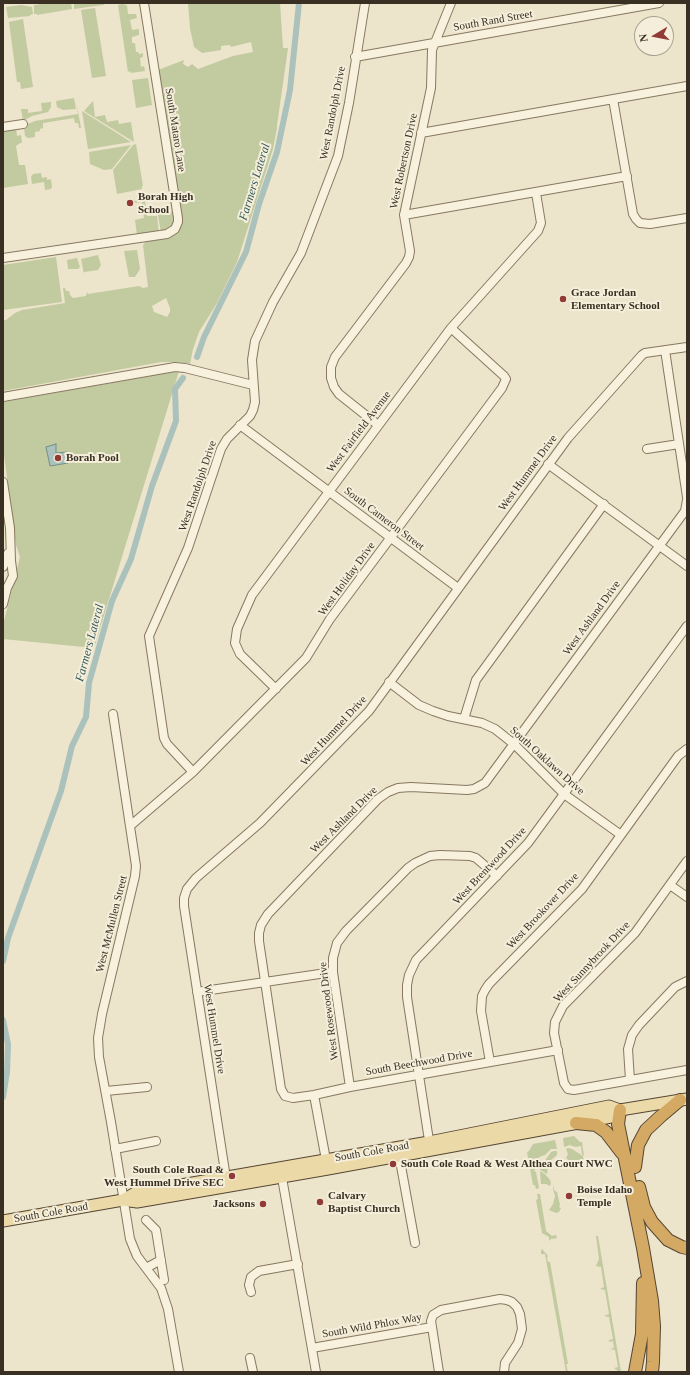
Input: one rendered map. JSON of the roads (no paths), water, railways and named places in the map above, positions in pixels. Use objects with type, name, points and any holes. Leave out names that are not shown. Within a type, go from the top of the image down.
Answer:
[{"type":"highway","points":[[635,1167],[638,1145],[646,1130],[660,1116],[684,1100]]},
{"type":"highway","points":[[620,1110],[618,1124],[652,1301],[654,1326],[652,1372]]},
{"type":"highway","points":[[620,1110],[626,1122],[644,1207],[652,1222],[668,1240],[687,1248]]},
{"type":"highway","points":[[576,1123],[596,1125],[606,1132],[625,1158]]},
{"type":"highway","points":[[635,1372],[642,1334],[644,1299],[643,1248]]},
{"type":"main road","name":"South Cole Road","points":[[3,1221],[123,1200],[137,1202],[282,1173],[326,1160],[430,1146],[576,1123],[610,1117],[620,1110],[684,1100]]},
{"type":"main road","name":"South Cole Road","points":[[123,1200],[136,1193],[226,1178],[343,1166],[399,1156],[430,1146],[609,1106],[620,1110]]},
{"type":"main road","points":[[343,1166],[346,1161],[355,1160],[360,1155]]},
{"type":"street","name":"South Mataro Lane","points":[[3,258],[167,234],[175,229],[178,218],[144,3]]},
{"type":"street","name":"West Randolph Drive","points":[[193,772],[167,744],[164,738],[149,636],[188,548],[221,449],[227,438],[250,416],[253,410],[255,402],[252,360],[255,341],[273,302],[301,253],[338,156],[349,103],[355,57],[365,3]]},
{"type":"street","name":"West Robertson Drive","points":[[378,424],[338,394],[331,378],[331,367],[335,357],[409,257],[410,250],[404,215],[431,88],[432,50],[451,3]]},
{"type":"street","name":"South Rand Street","points":[[355,57],[659,3]]},
{"type":"street","points":[[421,133],[687,86]]},
{"type":"street","points":[[613,99],[633,214],[636,219],[640,223],[650,224],[687,218]]},
{"type":"street","points":[[3,127],[23,124]]},
{"type":"street","points":[[404,215],[627,176]]},
{"type":"street","name":"West Fairfield Avenue","points":[[276,688],[240,654],[235,643],[237,629],[256,588],[451,328],[538,231],[541,223],[536,192]]},
{"type":"street","name":"West Holiday Drive","points":[[130,826],[193,772],[306,658],[330,619],[505,383],[506,379],[501,372],[451,328]]},
{"type":"street","name":"West Hummel Drive","points":[[226,1178],[184,906],[184,898],[187,889],[196,878],[260,823],[369,712],[548,464],[568,438],[642,355],[645,353],[687,347]]},
{"type":"street","name":"West Ashland Drive","points":[[285,1096],[281,1090],[259,941],[259,933],[264,919],[378,799],[388,792],[398,788],[411,787],[468,790],[480,787],[485,783],[685,511],[687,499],[665,350]]},
{"type":"street","points":[[3,397],[175,367],[185,368],[253,385]]},
{"type":"street","name":"South Cameron Street","points":[[240,425],[458,588]]},
{"type":"street","points":[[647,449],[679,444]]},
{"type":"street","points":[[548,464],[687,566]]},
{"type":"street","points":[[3,482],[10,528],[13,576],[7,588],[3,604]]},
{"type":"street","points":[[464,719],[476,680],[604,504]]},
{"type":"street","points":[[3,567],[10,546]]},
{"type":"street","name":"West Brentwood Drive","points":[[430,1146],[407,997],[409,975],[416,960],[528,843],[685,631]]},
{"type":"street","name":"South Oaklawn Drive","points":[[390,682],[419,705],[448,716],[489,725],[514,744],[564,794],[621,835]]},
{"type":"street","name":"West McMullen Street","points":[[113,714],[136,866],[135,876],[106,992],[98,1038],[99,1057],[130,1239],[136,1256],[161,1288],[168,1309],[179,1372]]},
{"type":"street","name":"West Brookover Drive","points":[[490,1062],[481,1011],[482,996],[485,990],[489,984],[582,888],[678,756],[687,749]]},
{"type":"street","name":"West Rosewood Drive","points":[[350,1087],[333,972],[333,958],[337,944],[346,931],[408,868],[430,856],[470,856],[481,861],[497,876]]},
{"type":"street","name":"West Sunnybrook Drive","points":[[630,1080],[574,1090],[568,1089],[564,1083],[554,1032],[555,1022],[563,1006],[635,933],[687,862]]},
{"type":"street","points":[[670,885],[687,897]]},
{"type":"street","points":[[197,992],[333,972]]},
{"type":"street","points":[[687,981],[675,987],[639,1025],[632,1035],[628,1049],[630,1080],[687,1070]]},
{"type":"street","name":"South Beechwood Drive","points":[[285,1096],[293,1098],[314,1095],[350,1087],[558,1050]]},
{"type":"street","points":[[106,1091],[147,1087]]},
{"type":"street","points":[[314,1095],[326,1160]]},
{"type":"street","points":[[115,1149],[156,1142]]},
{"type":"street","points":[[399,1156],[415,1243]]},
{"type":"street","points":[[282,1173],[316,1372]]},
{"type":"street","points":[[146,1220],[156,1230],[164,1280]]},
{"type":"street","points":[[146,1268],[161,1260]]},
{"type":"street","points":[[251,1292],[249,1285],[251,1277],[259,1271],[298,1264]]},
{"type":"street","name":"South Wild Phlox Way","points":[[312,1348],[432,1327],[431,1321],[433,1315],[441,1310],[500,1299],[512,1302],[517,1306],[520,1314],[522,1329],[518,1343],[505,1363],[504,1372]]},
{"type":"street","points":[[432,1327],[440,1372]]},
{"type":"street","points":[[250,1358],[252,1372]]},
{"type":"water","name":"Borah Pool","points":[[56,444],[56,453],[67,452],[68,463],[50,466],[46,447]]},
{"type":"waterway","name":"Farmers Lateral","points":[[197,357],[204,337],[246,252],[259,204],[277,152],[290,90],[299,3]]},
{"type":"waterway","name":"Farmers Lateral","points":[[3,961],[8,938],[61,791],[72,746],[86,717],[89,683],[112,601],[131,559],[152,486],[176,421],[175,389],[183,378]]},
{"type":"waterway","name":"Farmers Lateral","points":[[3,1020],[8,1044],[7,1072],[3,1097]]},
{"type":"place","name":"Borah High School","points":[[130,203]]},
{"type":"place","name":"Grace Jordan Elementary School","points":[[563,299]]},
{"type":"place","name":"Borah Pool","points":[[58,458]]},
{"type":"place","name":"South Cole Road & West Althea Court NWC","points":[[393,1164]]},
{"type":"place","name":"South Cole Road & West Hummel Drive SEC","points":[[232,1176]]},
{"type":"place","name":"Boise Idaho Temple","points":[[569,1196]]},
{"type":"place","name":"Calvary Baptist Church","points":[[320,1202]]},
{"type":"place","name":"Jacksons","points":[[263,1204]]}]
